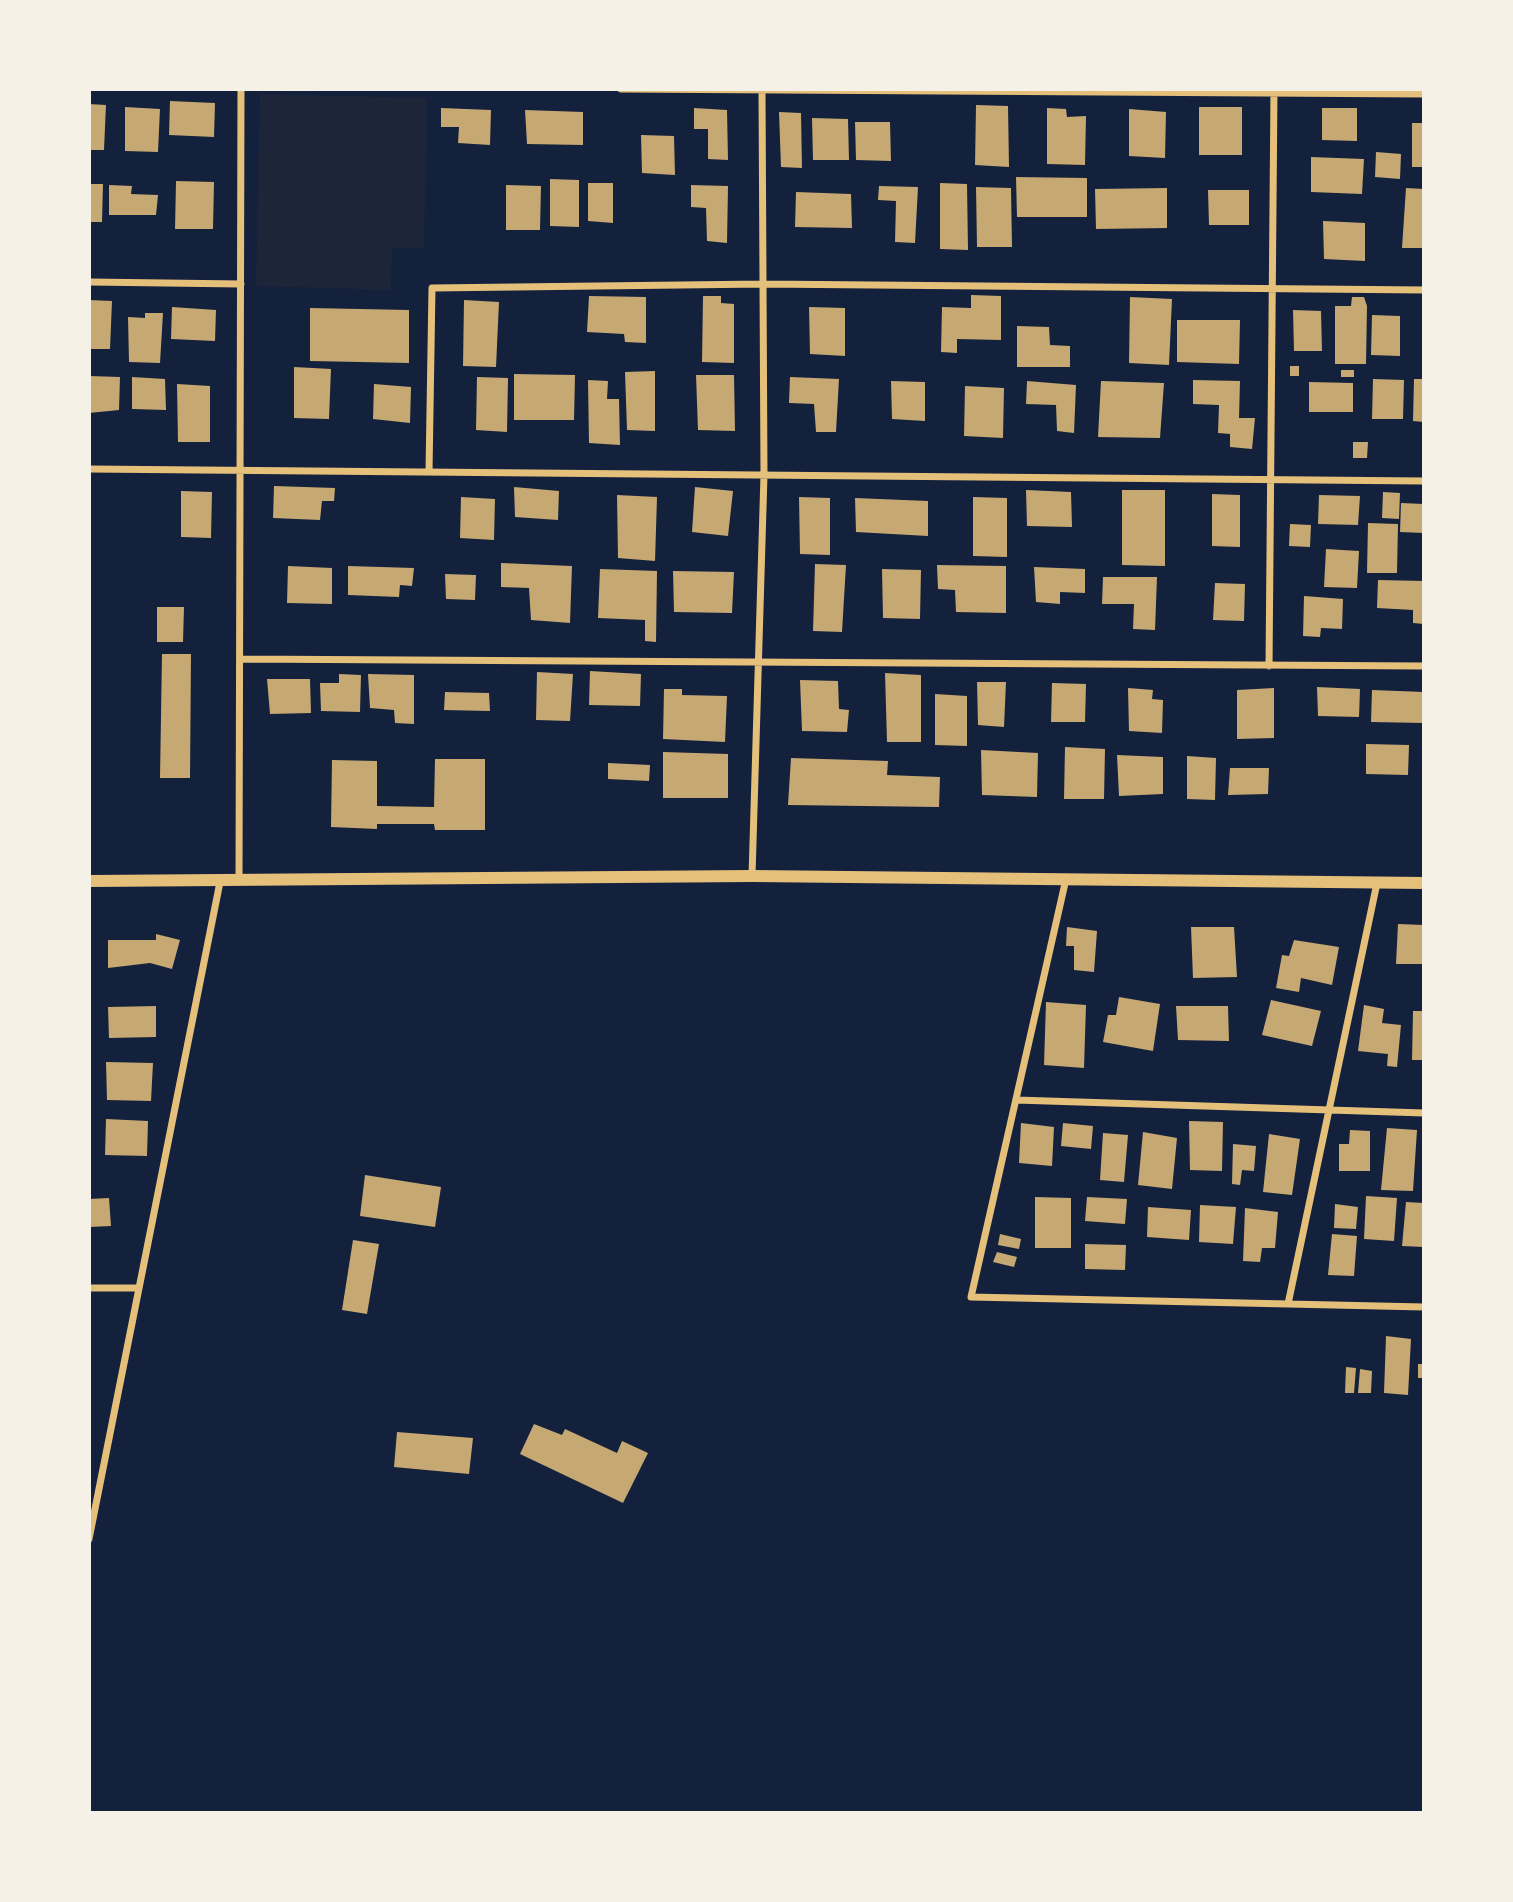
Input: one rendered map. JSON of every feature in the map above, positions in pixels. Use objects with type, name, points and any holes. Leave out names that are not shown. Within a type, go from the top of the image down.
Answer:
[{"type":"street","points":[[239,881],[241,89]]},
{"type":"street","points":[[621,89],[1424,94]]},
{"type":"street","points":[[752,876],[764,475],[762,90]]},
{"type":"street","points":[[1269,666],[1274,91]]},
{"type":"street","points":[[89,282],[241,284]]},
{"type":"street","points":[[429,472],[432,288],[763,284],[1424,290]]},
{"type":"street","points":[[89,470],[1424,481]]},
{"type":"street","points":[[240,659],[1424,666]]},
{"type":"street","points":[[89,881],[752,876],[1424,883]]},
{"type":"street","points":[[1066,878],[971,1297],[1424,1307]]},
{"type":"street","points":[[89,1539],[220,882]]},
{"type":"street","points":[[1288,1304],[1377,883]]},
{"type":"street","points":[[1016,1100],[1424,1113]]},
{"type":"street","points":[[89,1288],[139,1288]]},
{"type":"street","points":[[89,1483],[100,1483]]},
{"type":"shaded area","points":[[260,94],[427,98],[424,248],[392,248],[391,290],[256,286]]},
{"type":"building","points":[[170,101],[215,103],[214,137],[169,135]]},
{"type":"building","points":[[89,104],[106,105],[104,150],[89,150]]},
{"type":"building","points":[[976,105],[1008,106],[1009,167],[975,165]]},
{"type":"building","points":[[125,107],[160,109],[158,152],[125,151]]},
{"type":"building","points":[[1199,107],[1242,107],[1242,155],[1199,155]]},
{"type":"building","points":[[441,108],[491,110],[490,145],[458,143],[459,127],[441,127]]},
{"type":"building","points":[[694,108],[727,110],[728,160],[708,159],[708,129],[694,129]]},
{"type":"building","points":[[1047,108],[1066,109],[1067,117],[1086,116],[1085,165],[1047,164]]},
{"type":"building","points":[[1322,108],[1357,108],[1357,141],[1322,140]]},
{"type":"building","points":[[1129,109],[1166,112],[1165,158],[1129,156]]},
{"type":"building","points":[[525,110],[583,112],[583,145],[527,144]]},
{"type":"building","points":[[779,112],[801,113],[802,168],[781,167]]},
{"type":"building","points":[[812,118],[848,119],[849,160],[813,160]]},
{"type":"building","points":[[855,122],[890,122],[891,161],[856,160]]},
{"type":"building","points":[[1412,123],[1424,123],[1424,167],[1412,167]]},
{"type":"building","points":[[641,135],[674,136],[675,175],[642,173]]},
{"type":"building","points":[[1376,152],[1401,154],[1400,179],[1375,177]]},
{"type":"building","points":[[1311,157],[1364,159],[1362,194],[1311,192]]},
{"type":"building","points":[[1016,177],[1087,178],[1087,217],[1017,217]]},
{"type":"building","points":[[550,179],[579,180],[579,227],[550,226]]},
{"type":"building","points":[[176,181],[214,182],[213,229],[175,229]]},
{"type":"building","points":[[588,183],[613,183],[613,223],[588,221]]},
{"type":"building","points":[[940,183],[967,184],[968,250],[940,249]]},
{"type":"building","points":[[89,184],[103,184],[102,222],[89,222]]},
{"type":"building","points":[[109,185],[132,186],[131,194],[158,195],[156,215],[109,215]]},
{"type":"building","points":[[506,185],[541,186],[540,230],[506,230]]},
{"type":"building","points":[[691,185],[728,186],[727,243],[707,241],[706,208],[691,207]]},
{"type":"building","points":[[879,186],[918,187],[915,243],[895,242],[896,201],[878,200]]},
{"type":"building","points":[[976,187],[1011,188],[1012,247],[977,247]]},
{"type":"building","points":[[1167,188],[1167,228],[1096,229],[1095,189]]},
{"type":"building","points":[[1406,188],[1424,189],[1424,248],[1402,248]]},
{"type":"building","points":[[1208,190],[1249,190],[1249,225],[1209,225]]},
{"type":"building","points":[[796,192],[851,194],[852,228],[795,227]]},
{"type":"building","points":[[1323,221],[1365,223],[1365,261],[1324,259]]},
{"type":"building","points":[[971,295],[1001,296],[1001,340],[957,339],[957,353],[941,352],[942,307],[971,308]]},
{"type":"building","points":[[589,296],[646,297],[646,343],[625,342],[624,334],[587,332]]},
{"type":"building","points":[[703,296],[721,296],[721,303],[734,304],[734,363],[702,362]]},
{"type":"building","points":[[1130,297],[1172,299],[1169,365],[1129,363]]},
{"type":"building","points":[[1352,297],[1364,297],[1367,306],[1366,364],[1335,364],[1335,306],[1351,306]]},
{"type":"building","points":[[89,300],[112,301],[110,349],[89,349]]},
{"type":"building","points":[[464,300],[499,302],[496,367],[463,366]]},
{"type":"building","points":[[172,307],[216,310],[215,341],[171,339]]},
{"type":"building","points":[[809,307],[845,308],[845,356],[810,354]]},
{"type":"building","points":[[310,308],[409,310],[409,363],[310,361]]},
{"type":"building","points":[[1293,310],[1321,311],[1322,351],[1294,351]]},
{"type":"building","points":[[145,313],[163,313],[160,363],[129,362],[128,317],[145,318]]},
{"type":"building","points":[[1372,315],[1400,316],[1400,356],[1371,355]]},
{"type":"building","points":[[1177,320],[1240,320],[1239,364],[1177,362]]},
{"type":"building","points":[[1017,326],[1049,327],[1050,345],[1070,346],[1070,367],[1017,367]]},
{"type":"building","points":[[1290,366],[1299,366],[1299,376],[1290,376]]},
{"type":"building","points":[[294,367],[331,369],[329,419],[294,418]]},
{"type":"building","points":[[1341,370],[1354,370],[1354,377],[1341,377]]},
{"type":"building","points":[[655,371],[655,431],[627,430],[625,372]]},
{"type":"building","points":[[514,374],[575,375],[574,420],[514,420]]},
{"type":"building","points":[[696,375],[734,375],[735,431],[698,430]]},
{"type":"building","points":[[89,376],[120,377],[119,410],[89,413]]},
{"type":"building","points":[[132,377],[165,379],[166,410],[132,409]]},
{"type":"building","points":[[477,377],[508,378],[507,432],[476,430]]},
{"type":"building","points":[[790,377],[839,379],[836,432],[816,432],[814,404],[789,403]]},
{"type":"building","points":[[1373,379],[1404,380],[1403,419],[1372,419]]},
{"type":"building","points":[[1414,379],[1424,379],[1424,422],[1413,421]]},
{"type":"building","points":[[588,380],[608,381],[607,399],[619,399],[620,445],[589,443]]},
{"type":"building","points":[[1193,380],[1240,381],[1239,418],[1255,418],[1252,449],[1230,447],[1230,434],[1218,433],[1219,405],[1193,404]]},
{"type":"building","points":[[891,381],[925,382],[925,421],[892,419]]},
{"type":"building","points":[[1027,381],[1076,385],[1074,433],[1057,431],[1056,405],[1026,404]]},
{"type":"building","points":[[1101,381],[1164,383],[1160,438],[1098,437]]},
{"type":"building","points":[[1309,382],[1353,383],[1353,412],[1309,412]]},
{"type":"building","points":[[177,384],[210,386],[210,442],[178,442]]},
{"type":"building","points":[[374,384],[411,387],[410,423],[373,419]]},
{"type":"building","points":[[965,386],[1004,388],[1003,438],[964,436]]},
{"type":"building","points":[[1353,442],[1368,442],[1367,458],[1353,458]]},
{"type":"building","points":[[274,486],[335,488],[334,501],[322,501],[320,520],[273,518]]},
{"type":"building","points":[[514,487],[559,491],[558,520],[515,517]]},
{"type":"building","points":[[695,487],[733,491],[728,536],[692,532]]},
{"type":"building","points":[[1026,490],[1071,492],[1072,527],[1027,526]]},
{"type":"building","points":[[1122,490],[1165,490],[1165,566],[1122,565]]},
{"type":"building","points":[[181,491],[212,492],[211,538],[181,537]]},
{"type":"building","points":[[1383,492],[1400,493],[1399,519],[1382,518]]},
{"type":"building","points":[[1212,494],[1240,495],[1240,547],[1212,546]]},
{"type":"building","points":[[617,495],[657,497],[655,561],[618,558]]},
{"type":"building","points":[[1319,495],[1360,496],[1358,525],[1318,524]]},
{"type":"building","points":[[461,497],[495,499],[494,540],[460,538]]},
{"type":"building","points":[[799,497],[830,498],[830,555],[800,554]]},
{"type":"building","points":[[973,497],[1007,498],[1007,557],[973,556]]},
{"type":"building","points":[[855,498],[928,501],[928,536],[856,532]]},
{"type":"building","points":[[1401,503],[1424,504],[1424,533],[1400,532]]},
{"type":"building","points":[[1368,523],[1398,524],[1397,573],[1367,573]]},
{"type":"building","points":[[1290,524],[1311,525],[1310,547],[1289,546]]},
{"type":"building","points":[[1326,549],[1359,551],[1357,588],[1324,587]]},
{"type":"building","points":[[501,563],[572,566],[570,623],[531,620],[529,588],[501,587]]},
{"type":"building","points":[[815,564],[846,565],[842,632],[813,631]]},
{"type":"building","points":[[937,565],[1006,566],[1006,613],[956,612],[955,590],[938,589]]},
{"type":"building","points":[[288,566],[332,568],[332,604],[287,603]]},
{"type":"building","points":[[348,566],[414,568],[412,586],[400,585],[399,597],[348,595]]},
{"type":"building","points":[[1034,567],[1085,569],[1085,593],[1060,592],[1060,604],[1036,602]]},
{"type":"building","points":[[600,569],[657,571],[656,642],[645,641],[645,620],[598,618]]},
{"type":"building","points":[[882,569],[921,570],[920,619],[883,618]]},
{"type":"building","points":[[673,571],[734,572],[732,613],[674,612]]},
{"type":"building","points":[[445,574],[476,575],[475,600],[446,599]]},
{"type":"building","points":[[1103,577],[1157,577],[1155,630],[1133,629],[1134,604],[1102,604]]},
{"type":"building","points":[[1378,580],[1424,581],[1424,624],[1413,623],[1413,610],[1377,608]]},
{"type":"building","points":[[1215,583],[1245,584],[1244,621],[1213,620]]},
{"type":"building","points":[[1304,596],[1343,599],[1342,629],[1321,628],[1320,637],[1303,636]]},
{"type":"building","points":[[157,607],[184,607],[183,642],[157,642]]},
{"type":"building","points":[[162,654],[191,654],[190,778],[160,778]]},
{"type":"building","points":[[590,671],[641,674],[640,706],[589,705]]},
{"type":"building","points":[[537,672],[573,674],[570,721],[536,720]]},
{"type":"building","points":[[885,673],[921,675],[921,742],[887,742]]},
{"type":"building","points":[[339,674],[361,675],[360,712],[321,711],[320,683],[339,683]]},
{"type":"building","points":[[368,674],[414,675],[414,724],[395,723],[394,710],[370,708]]},
{"type":"building","points":[[267,679],[310,679],[311,713],[270,714]]},
{"type":"building","points":[[800,680],[838,681],[839,709],[849,710],[847,732],[802,731]]},
{"type":"building","points":[[977,682],[1006,682],[1004,727],[978,725]]},
{"type":"building","points":[[1052,683],[1086,684],[1085,722],[1051,722]]},
{"type":"building","points":[[1317,687],[1360,689],[1359,717],[1318,716]]},
{"type":"building","points":[[1128,688],[1153,690],[1152,699],[1163,700],[1162,733],[1129,731]]},
{"type":"building","points":[[1274,688],[1274,738],[1237,739],[1237,690]]},
{"type":"building","points":[[664,689],[682,689],[682,695],[727,696],[725,742],[663,739]]},
{"type":"building","points":[[1372,690],[1424,692],[1424,723],[1371,722]]},
{"type":"building","points":[[445,692],[489,693],[490,711],[444,710]]},
{"type":"building","points":[[935,694],[967,696],[967,746],[935,745]]},
{"type":"building","points":[[1366,744],[1409,745],[1408,775],[1366,774]]},
{"type":"building","points":[[1065,747],[1105,749],[1104,799],[1064,799]]},
{"type":"building","points":[[981,750],[1038,753],[1037,797],[982,795]]},
{"type":"building","points":[[663,752],[728,754],[728,798],[663,798]]},
{"type":"building","points":[[1117,755],[1163,757],[1163,794],[1119,796]]},
{"type":"building","points":[[1187,756],[1216,758],[1215,800],[1187,799]]},
{"type":"building","points":[[791,758],[888,761],[887,775],[940,777],[939,807],[788,805]]},
{"type":"building","points":[[435,759],[485,759],[485,830],[435,830],[434,824],[377,824],[377,829],[331,827],[332,760],[377,761],[377,806],[434,807]]},
{"type":"building","points":[[608,763],[650,765],[649,781],[608,779]]},
{"type":"building","points":[[1230,768],[1269,768],[1268,794],[1228,795]]},
{"type":"building","points":[[1398,924],[1424,925],[1424,964],[1396,964]]},
{"type":"building","points":[[1067,927],[1097,931],[1094,972],[1074,970],[1074,946],[1066,946]]},
{"type":"building","points":[[1191,927],[1234,927],[1237,977],[1193,978]]},
{"type":"building","points":[[156,934],[180,940],[172,969],[150,963],[108,968],[108,940],[156,940]]},
{"type":"building","points":[[1294,940],[1339,947],[1332,985],[1301,978],[1299,992],[1276,988],[1282,955],[1289,956]]},
{"type":"building","points":[[1119,997],[1160,1004],[1153,1051],[1103,1042],[1108,1015],[1116,1015]]},
{"type":"building","points":[[1271,1000],[1321,1011],[1312,1046],[1262,1035]]},
{"type":"building","points":[[1046,1002],[1086,1005],[1084,1068],[1044,1065]]},
{"type":"building","points":[[1364,1005],[1384,1009],[1382,1023],[1401,1025],[1397,1067],[1387,1066],[1388,1054],[1358,1051]]},
{"type":"building","points":[[156,1006],[156,1037],[109,1038],[108,1007]]},
{"type":"building","points":[[1176,1006],[1228,1006],[1229,1041],[1178,1040]]},
{"type":"building","points":[[1413,1011],[1424,1011],[1424,1060],[1412,1060]]},
{"type":"building","points":[[106,1062],[153,1063],[151,1101],[107,1100]]},
{"type":"building","points":[[106,1119],[148,1121],[147,1156],[105,1155]]},
{"type":"building","points":[[1189,1121],[1223,1122],[1222,1171],[1190,1170]]},
{"type":"building","points":[[1021,1123],[1054,1127],[1052,1166],[1019,1163]]},
{"type":"building","points":[[1063,1123],[1093,1126],[1091,1149],[1061,1146]]},
{"type":"building","points":[[1387,1128],[1417,1130],[1413,1191],[1381,1190]]},
{"type":"building","points":[[1350,1130],[1370,1131],[1370,1171],[1339,1171],[1339,1144],[1349,1144]]},
{"type":"building","points":[[1143,1132],[1177,1138],[1172,1189],[1138,1185]]},
{"type":"building","points":[[1103,1133],[1128,1135],[1124,1182],[1100,1180]]},
{"type":"building","points":[[1269,1134],[1300,1139],[1292,1195],[1263,1192]]},
{"type":"building","points":[[1233,1144],[1256,1146],[1254,1171],[1242,1170],[1240,1185],[1232,1184]]},
{"type":"building","points":[[365,1175],[441,1187],[435,1227],[360,1216]]},
{"type":"building","points":[[1366,1196],[1397,1198],[1394,1241],[1364,1239]]},
{"type":"building","points":[[1035,1197],[1071,1198],[1071,1248],[1035,1248]]},
{"type":"building","points":[[1087,1197],[1127,1199],[1125,1224],[1085,1221]]},
{"type":"building","points":[[109,1198],[111,1226],[89,1227],[89,1199]]},
{"type":"building","points":[[1406,1202],[1424,1203],[1424,1247],[1402,1246]]},
{"type":"building","points":[[1335,1204],[1358,1207],[1356,1229],[1334,1228]]},
{"type":"building","points":[[1200,1205],[1236,1207],[1233,1244],[1199,1242]]},
{"type":"building","points":[[1148,1207],[1191,1210],[1189,1240],[1147,1237]]},
{"type":"building","points":[[1245,1208],[1278,1212],[1275,1248],[1262,1248],[1260,1262],[1243,1261]]},
{"type":"building","points":[[1000,1234],[1021,1239],[1019,1249],[998,1245]]},
{"type":"building","points":[[1332,1234],[1357,1236],[1354,1276],[1328,1275]]},
{"type":"building","points":[[353,1240],[379,1244],[367,1314],[342,1310]]},
{"type":"building","points":[[1085,1244],[1126,1245],[1125,1270],[1085,1269]]},
{"type":"building","points":[[997,1252],[1017,1257],[1014,1267],[993,1262]]},
{"type":"building","points":[[1386,1336],[1411,1339],[1408,1395],[1384,1393]]},
{"type":"building","points":[[1418,1364],[1424,1364],[1424,1378],[1418,1378]]},
{"type":"building","points":[[1346,1367],[1356,1368],[1354,1393],[1345,1393]]},
{"type":"building","points":[[1360,1369],[1372,1371],[1371,1393],[1358,1393]]},
{"type":"building","points":[[534,1424],[562,1435],[565,1429],[617,1453],[622,1441],[648,1453],[623,1503],[520,1454]]},
{"type":"building","points":[[397,1432],[473,1438],[469,1474],[394,1467]]}]
